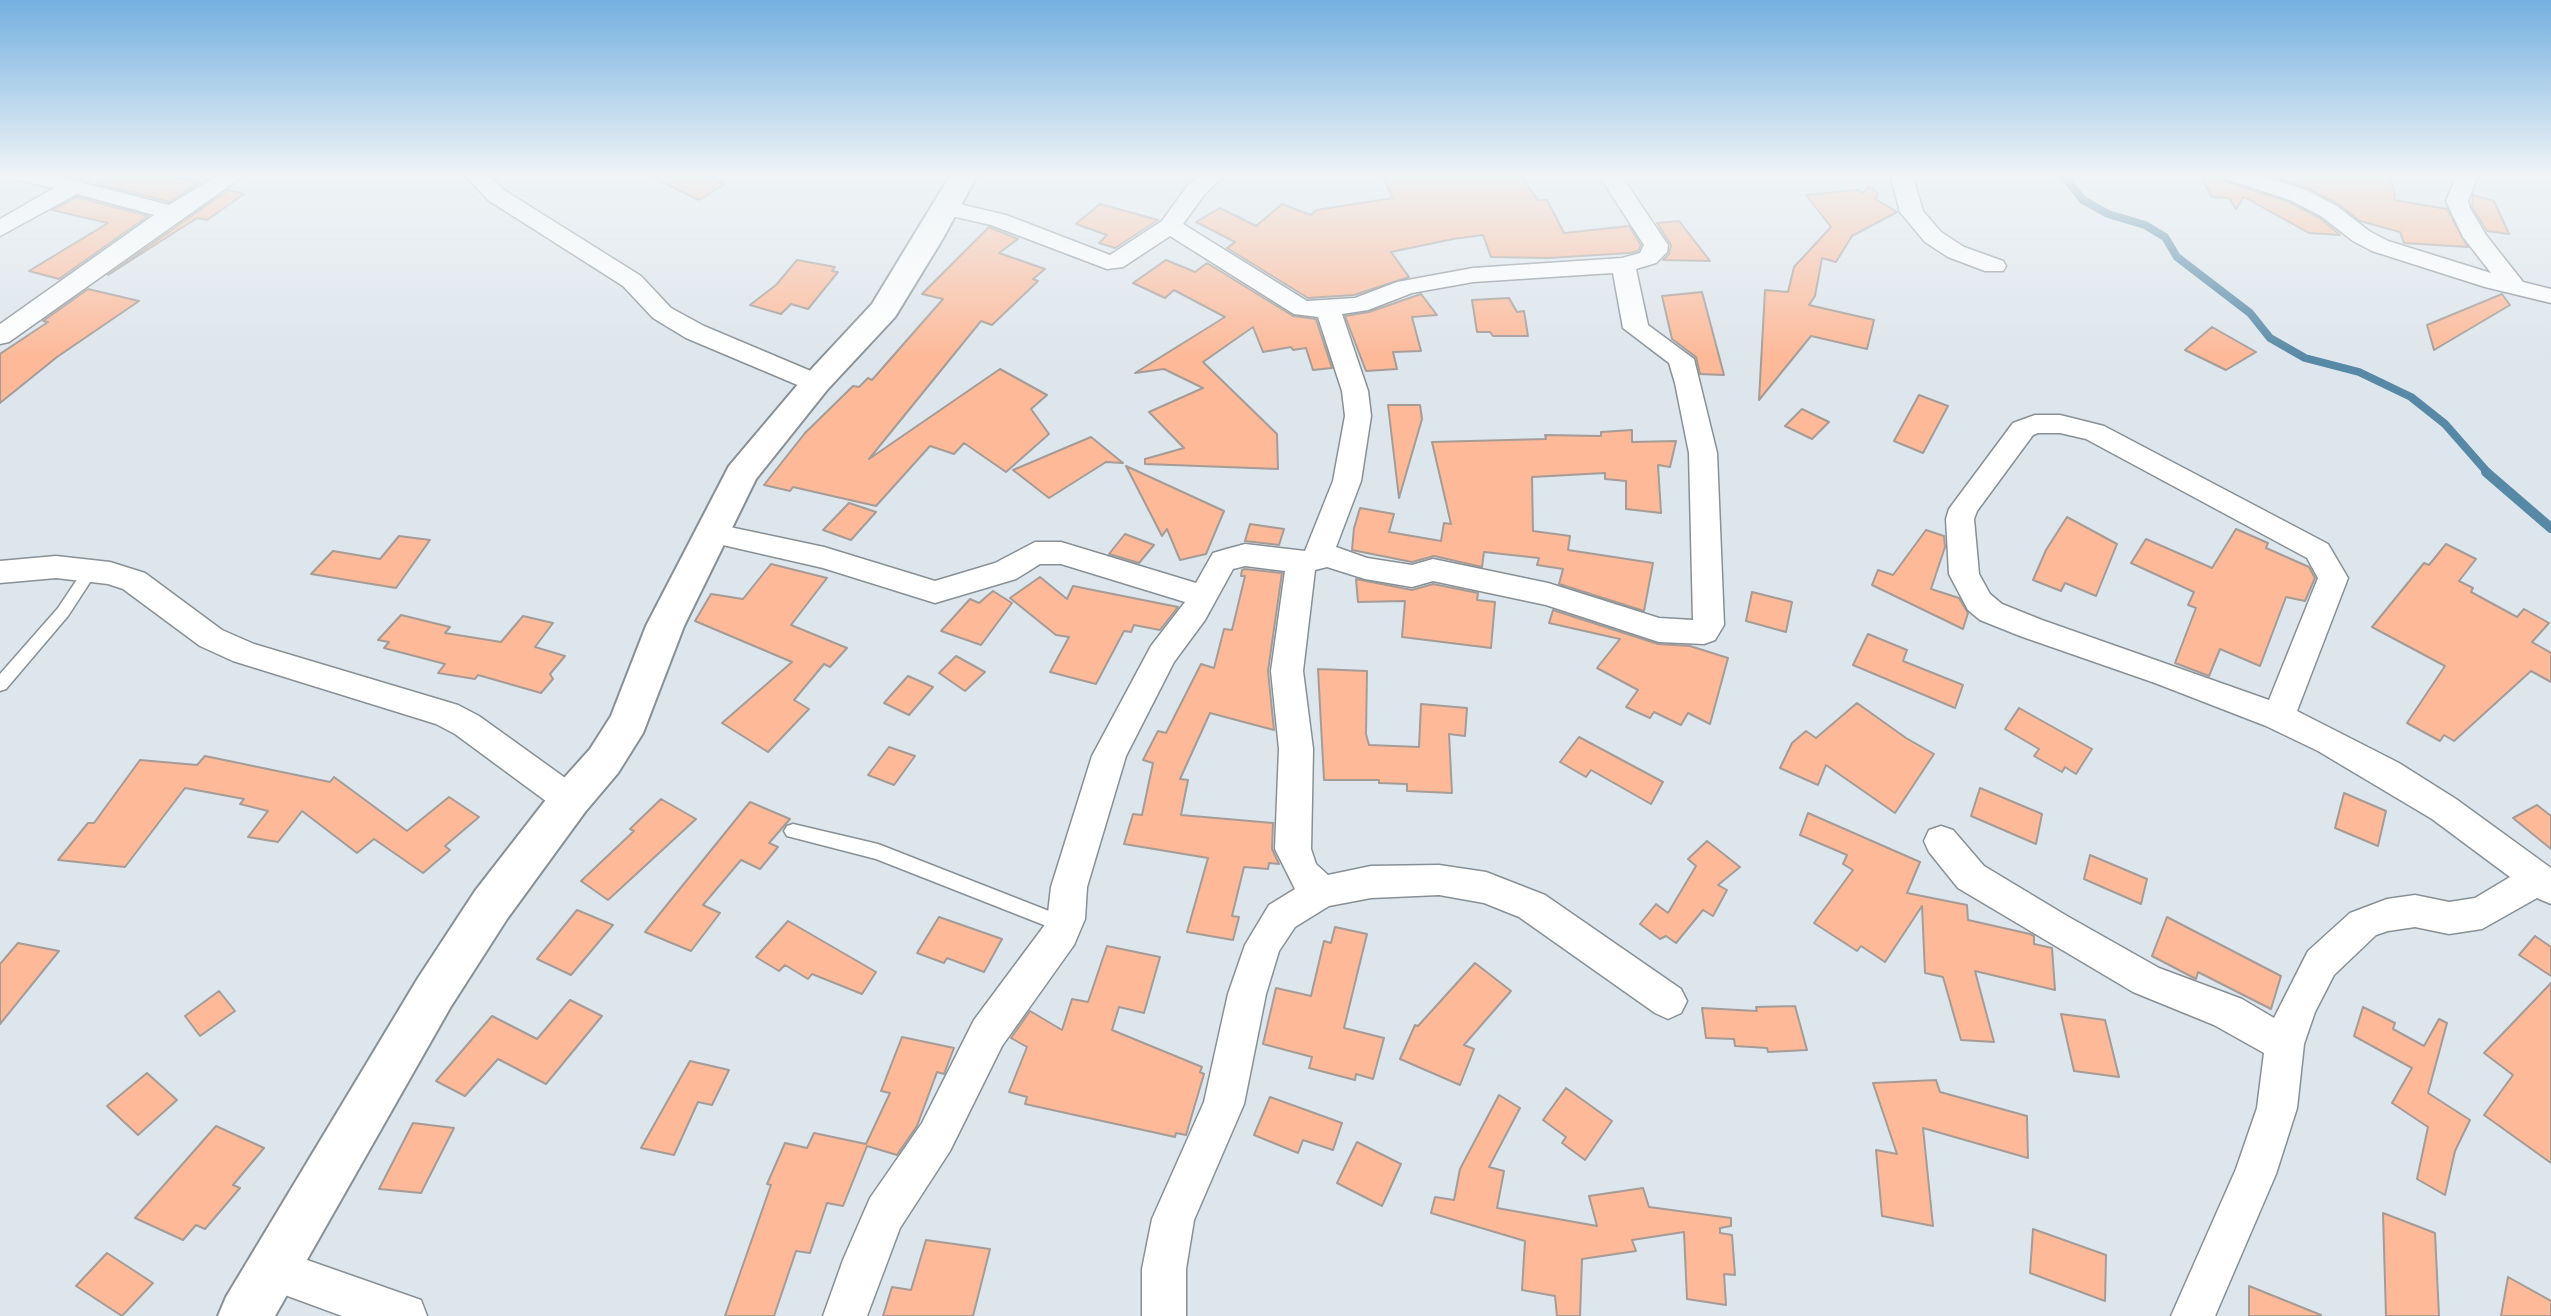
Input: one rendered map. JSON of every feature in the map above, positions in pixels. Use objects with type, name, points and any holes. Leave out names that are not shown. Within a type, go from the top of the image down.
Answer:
[{"type":"street","points":[[0,336],[141,235]]},
{"type":"street","points":[[557,235],[632,281],[662,313],[695,332],[816,383]]},
{"type":"street","points":[[245,1316],[270,1269],[434,993],[491,905],[570,800],[604,761],[629,722],[665,626],[741,474],[816,383],[884,310],[927,235]]},
{"type":"street","points":[[1038,235],[1107,262],[1115,261],[1155,235]]},
{"type":"street","points":[[1185,235],[1303,309],[1328,309],[1355,391],[1358,416],[1347,481],[1311,558],[1287,671],[1297,769],[1292,823],[1293,849],[1302,873],[1321,892]]},
{"type":"street","points":[[1303,309],[1359,305],[1406,287],[1473,275],[1623,265],[1648,258],[1655,252],[1656,245],[1650,235]]},
{"type":"street","points":[[1932,235],[1956,253],[1994,265]]},
{"type":"street","points":[[2360,235],[2380,246],[2515,288],[2551,296]]},
{"type":"street","points":[[2474,235],[2515,288]]},
{"type":"street","points":[[845,1316],[864,1260],[885,1213],[936,1137],[988,1033],[1061,933],[1067,919],[1069,887],[1109,756],[1162,655],[1203,596],[1223,561],[1233,556],[1311,558],[1412,576],[1433,570],[1548,594],[1659,630],[1704,632],[1709,625],[1703,453],[1688,383],[1681,359],[1636,328],[1623,265]]},
{"type":"street","points":[[2193,1316],[2259,1163],[2277,1108],[2285,1044],[2297,1007],[2321,963],[2363,924],[2387,915],[2415,911],[2449,918],[2482,913],[2544,883],[2444,809],[2388,773],[2278,717],[2031,628],[1991,611],[1979,601],[1964,574],[1960,519],[1963,509],[2023,429],[2035,424],[2060,424],[2094,432],[2318,551],[2333,578],[2278,717]]},
{"type":"street","points":[[711,533],[824,558],[935,592],[1005,571],[1035,553],[1060,554],[1203,596]]},
{"type":"street","points":[[0,572],[56,567],[91,570],[134,581],[211,638],[244,653],[446,713],[467,725],[570,800]]},
{"type":"street","points":[[1941,841],[1971,877],[2054,928],[2146,980],[2228,1012],[2285,1044]]},
{"type":"street","points":[[1164,1316],[1164,1269],[1173,1219],[1224,1104],[1247,994],[1263,945],[1282,916],[1321,892],[1371,882],[1426,881],[1486,887],[1532,906],[1668,1001]]},
{"type":"street","points":[[270,1269],[405,1316]]},
{"type":"lane","points":[[0,685],[63,612],[91,570]]},
{"type":"lane","points":[[793,831],[877,852],[1049,919],[1067,919]]},
{"type":"building","points":[[88,235],[121,235],[59,279],[29,271]]},
{"type":"building","points":[[164,235],[170,235],[108,275]]},
{"type":"building","points":[[981,235],[1009,235],[1018,239],[999,253],[1045,269],[1033,279],[1038,281],[992,325],[981,321],[869,459],[1000,369],[1047,395],[1031,409],[1049,434],[1006,472],[964,443],[954,454],[930,446],[876,506],[793,487],[790,491],[764,485],[805,433],[853,386],[859,387],[868,378],[872,380],[943,299],[922,294]]},
{"type":"building","points":[[1107,235],[1134,235],[1115,248],[1099,243]]},
{"type":"building","points":[[1222,235],[1480,235],[1391,252],[1409,277],[1354,295],[1308,298],[1227,248],[1235,242]]},
{"type":"building","points":[[1483,235],[1635,235],[1641,245],[1638,251],[1629,253],[1549,258],[1491,257]]},
{"type":"building","points":[[1665,235],[1690,235],[1710,261],[1663,260],[1669,254],[1671,245]]},
{"type":"building","points":[[1823,235],[1853,235],[1836,262],[1822,258],[1815,296],[1809,305],[1874,320],[1867,349],[1811,336],[1759,400],[1765,290],[1788,292],[1794,267]]},
{"type":"building","points":[[2401,235],[2462,235],[2468,247],[2404,243]]},
{"type":"building","points":[[797,260],[835,267],[832,271],[838,272],[808,309],[791,304],[781,314],[750,305],[776,285]]},
{"type":"building","points":[[1166,260],[1195,272],[1207,263],[1293,316],[1316,319],[1332,368],[1313,370],[1306,348],[1293,350],[1291,347],[1263,352],[1253,327],[1203,362],[1277,434],[1278,469],[1145,464],[1145,459],[1184,448],[1149,412],[1203,388],[1164,369],[1135,373],[1225,317],[1174,290],[1165,298],[1133,283]]},
{"type":"building","points":[[88,289],[139,301],[57,357],[0,403],[0,354],[48,322],[43,321]]},
{"type":"building","points":[[1702,292],[1724,375],[1700,374],[1696,357],[1672,339],[1662,296]]},
{"type":"building","points":[[1421,294],[1437,315],[1412,317],[1421,351],[1393,352],[1397,369],[1366,371],[1345,316],[1369,312]]},
{"type":"building","points":[[2502,294],[2510,305],[2434,350],[2427,325]]},
{"type":"building","points":[[1509,298],[1517,312],[1524,311],[1528,336],[1493,336],[1490,332],[1477,332],[1472,300]]},
{"type":"building","points":[[2212,327],[2256,352],[2226,370],[2185,350]]},
{"type":"building","points":[[1919,395],[1948,406],[1923,453],[1894,441]]},
{"type":"building","points":[[1388,405],[1420,405],[1422,419],[1399,498]]},
{"type":"building","points":[[1802,409],[1829,422],[1812,439],[1785,426]]},
{"type":"building","points":[[1632,430],[1632,442],[1676,441],[1670,467],[1658,465],[1661,513],[1626,509],[1626,481],[1605,479],[1605,473],[1532,477],[1533,531],[1570,536],[1568,550],[1653,563],[1644,611],[1559,584],[1563,569],[1537,565],[1539,558],[1484,552],[1482,567],[1434,556],[1412,562],[1352,550],[1354,528],[1360,508],[1394,514],[1389,532],[1441,541],[1444,523],[1451,524],[1432,442],[1546,439],[1545,435],[1601,436],[1601,432]]},
{"type":"building","points":[[1091,437],[1123,463],[1106,462],[1049,498],[1013,470]]},
{"type":"building","points":[[1126,466],[1224,511],[1206,554],[1180,560],[1167,529],[1162,536]]},
{"type":"building","points":[[849,503],[876,512],[851,540],[823,530]]},
{"type":"building","points":[[2067,517],[2117,544],[2096,596],[2065,583],[2061,591],[2033,580],[2046,550]]},
{"type":"building","points":[[1250,524],[1284,529],[1279,545],[1245,541]]},
{"type":"building","points":[[2236,529],[2268,543],[2266,548],[2309,567],[2315,578],[2305,601],[2286,597],[2260,666],[2220,649],[2209,676],[2175,663],[2196,608],[2188,605],[2194,592],[2131,563],[2146,539],[2212,568]]},
{"type":"building","points":[[1926,530],[1944,536],[1945,547],[1931,589],[1959,598],[1968,613],[1963,629],[1872,585],[1878,570],[1893,575]]},
{"type":"building","points":[[1125,534],[1154,545],[1139,563],[1109,554]]},
{"type":"building","points":[[399,536],[430,540],[396,588],[311,574],[333,551],[380,559]]},
{"type":"building","points":[[2446,544],[2476,559],[2459,581],[2473,588],[2471,592],[2517,617],[2524,609],[2549,623],[2532,642],[2551,653],[2551,682],[2531,671],[2454,741],[2444,735],[2440,741],[2407,723],[2445,666],[2372,627],[2424,563],[2429,565]]},
{"type":"building","points":[[771,564],[827,578],[791,625],[847,648],[830,667],[824,664],[794,700],[809,709],[768,752],[722,723],[792,662],[695,621],[711,594],[743,599]]},
{"type":"building","points":[[1242,570],[1282,573],[1268,671],[1274,730],[1210,713],[1180,779],[1188,780],[1181,815],[1273,823],[1272,849],[1279,864],[1269,863],[1268,869],[1244,867],[1232,916],[1239,917],[1233,940],[1187,932],[1208,858],[1124,844],[1133,814],[1142,815],[1153,763],[1143,760],[1158,731],[1166,733],[1201,664],[1214,668],[1224,629],[1232,630],[1245,576],[1241,576]]},
{"type":"building","points":[[1040,577],[1067,599],[1073,586],[1178,607],[1160,630],[1134,625],[1131,632],[1124,631],[1096,684],[1050,672],[1069,637],[1056,635],[1010,598]]},
{"type":"building","points":[[1356,579],[1412,590],[1433,584],[1478,593],[1477,600],[1495,602],[1491,648],[1402,637],[1405,601],[1358,602]]},
{"type":"building","points":[[993,591],[1012,603],[981,645],[941,631],[970,599],[979,603]]},
{"type":"building","points":[[1752,592],[1792,602],[1786,632],[1746,621]]},
{"type":"building","points":[[1553,610],[1658,644],[1690,646],[1728,658],[1710,724],[1688,713],[1681,725],[1654,712],[1650,718],[1626,707],[1638,690],[1597,668],[1620,639],[1549,623]]},
{"type":"building","points":[[401,615],[450,627],[445,633],[501,642],[523,616],[553,623],[535,647],[565,656],[550,674],[553,679],[541,693],[478,675],[475,679],[438,673],[445,664],[384,648],[389,642],[378,640]]},
{"type":"building","points":[[1868,634],[1907,650],[1903,661],[1963,685],[1955,708],[1853,665]]},
{"type":"building","points":[[956,656],[985,672],[965,691],[939,673]]},
{"type":"building","points":[[1318,669],[1367,671],[1366,734],[1369,745],[1419,747],[1421,704],[1467,708],[1465,736],[1449,734],[1452,793],[1407,791],[1407,784],[1379,783],[1379,780],[1324,780]]},
{"type":"building","points":[[908,676],[933,687],[909,715],[884,703]]},
{"type":"building","points":[[1857,703],[1906,738],[1934,754],[1895,813],[1826,765],[1818,785],[1780,768],[1792,743],[1806,731],[1816,738]]},
{"type":"building","points":[[2019,708],[2092,749],[2076,774],[2065,767],[2062,772],[2034,756],[2039,749],[2005,729]]},
{"type":"building","points":[[1579,737],[1663,782],[1651,804],[1591,770],[1586,777],[1560,762]]},
{"type":"building","points":[[889,747],[915,756],[894,785],[868,775]]},
{"type":"building","points":[[205,756],[330,782],[334,777],[407,831],[449,797],[479,817],[445,846],[450,850],[423,873],[374,839],[357,853],[302,811],[278,842],[248,837],[268,811],[240,804],[244,799],[185,788],[125,867],[58,860],[88,823],[94,823],[140,760],[197,765]]},
{"type":"building","points":[[1980,788],[2042,814],[2036,844],[1971,816]]},
{"type":"building","points":[[2344,793],[2386,811],[2378,846],[2335,828]]},
{"type":"building","points":[[661,799],[696,819],[608,900],[581,881],[634,831],[630,829]]},
{"type":"building","points":[[750,802],[790,819],[769,843],[778,847],[760,869],[741,860],[703,905],[720,913],[691,951],[645,932]]},
{"type":"building","points":[[2537,805],[2551,816],[2551,849],[2513,818]]},
{"type":"building","points":[[1808,813],[1920,862],[1907,893],[1967,905],[1968,920],[2030,934],[2034,936],[2034,944],[2052,948],[2055,990],[1975,971],[1994,1042],[1961,1040],[1943,977],[1925,973],[1922,906],[1885,962],[1861,946],[1857,951],[1814,923],[1853,870],[1843,864],[1847,855],[1800,835]]},
{"type":"building","points":[[1707,841],[1740,867],[1718,885],[1727,890],[1713,916],[1703,910],[1676,943],[1666,936],[1660,939],[1640,924],[1656,904],[1668,913],[1696,866],[1688,859]]},
{"type":"building","points":[[2090,855],[2147,879],[2141,904],[2084,879]]},
{"type":"building","points":[[577,910],[613,925],[571,975],[537,959]]},
{"type":"building","points":[[939,917],[1002,939],[984,972],[947,958],[944,963],[917,953]]},
{"type":"building","points":[[2167,917],[2281,976],[2271,1009],[2198,972],[2196,979],[2152,956]]},
{"type":"building","points":[[788,921],[876,972],[862,994],[812,974],[808,979],[785,965],[779,971],[756,957]]},
{"type":"building","points":[[1335,927],[1367,934],[1344,1028],[1384,1038],[1373,1079],[1356,1074],[1355,1080],[1309,1068],[1312,1057],[1263,1044],[1276,988],[1311,996],[1324,941],[1331,943]]},
{"type":"building","points":[[2535,936],[2551,947],[2551,976],[2519,955]]},
{"type":"building","points":[[18,943],[59,951],[0,1024],[0,964]]},
{"type":"building","points":[[1107,946],[1160,957],[1144,1013],[1119,1007],[1112,1030],[1202,1067],[1200,1072],[1204,1074],[1186,1135],[1176,1133],[1175,1137],[1025,1104],[1027,1097],[1009,1092],[1027,1047],[1011,1038],[1030,1011],[1062,1030],[1072,999],[1088,1002]]},
{"type":"building","points":[[1475,963],[1511,991],[1464,1045],[1474,1049],[1460,1085],[1400,1059],[1415,1025],[1418,1026]]},
{"type":"building","points":[[2551,983],[2551,1163],[2484,1115],[2513,1075],[2484,1053]]},
{"type":"building","points":[[219,991],[235,1011],[200,1036],[185,1016]]},
{"type":"building","points":[[570,1000],[602,1016],[546,1084],[498,1059],[465,1096],[436,1081],[492,1016],[537,1039]]},
{"type":"building","points":[[1795,1006],[1807,1050],[1768,1052],[1767,1048],[1735,1046],[1734,1039],[1706,1038],[1702,1008],[1757,1011],[1756,1007]]},
{"type":"building","points":[[2363,1007],[2395,1023],[2393,1029],[2424,1046],[2439,1019],[2447,1023],[2428,1093],[2470,1120],[2455,1151],[2445,1195],[2417,1179],[2428,1127],[2392,1103],[2412,1068],[2354,1036]]},
{"type":"building","points":[[2061,1014],[2105,1020],[2119,1077],[2074,1071]]},
{"type":"building","points":[[902,1037],[954,1048],[944,1074],[937,1072],[917,1126],[897,1155],[867,1146],[843,1206],[827,1203],[810,1253],[796,1251],[774,1316],[725,1316],[771,1185],[767,1184],[785,1143],[807,1148],[814,1133],[866,1144],[890,1093],[881,1091]]},
{"type":"building","points":[[690,1061],[729,1070],[712,1105],[698,1102],[674,1155],[641,1148]]},
{"type":"building","points":[[147,1073],[177,1100],[138,1135],[107,1106]]},
{"type":"building","points":[[1936,1080],[1940,1092],[2027,1116],[2028,1158],[1923,1128],[1933,1226],[1882,1216],[1876,1150],[1897,1154],[1873,1083]]},
{"type":"building","points":[[1566,1088],[1612,1121],[1585,1160],[1562,1143],[1566,1137],[1543,1120]]},
{"type":"building","points":[[1499,1095],[1520,1108],[1489,1167],[1504,1171],[1497,1208],[1597,1226],[1589,1196],[1643,1188],[1649,1207],[1731,1218],[1731,1226],[1720,1228],[1720,1233],[1732,1235],[1735,1275],[1724,1274],[1726,1305],[1687,1299],[1684,1232],[1632,1240],[1636,1251],[1582,1259],[1580,1316],[1557,1316],[1555,1296],[1522,1290],[1525,1241],[1431,1213],[1435,1197],[1454,1200],[1460,1169]]},
{"type":"building","points":[[1270,1097],[1342,1123],[1333,1150],[1303,1140],[1298,1153],[1254,1135]]},
{"type":"building","points":[[413,1123],[454,1128],[421,1193],[379,1189]]},
{"type":"building","points":[[216,1126],[264,1148],[233,1185],[240,1188],[205,1229],[196,1225],[183,1240],[135,1218]]},
{"type":"building","points":[[1357,1142],[1401,1164],[1382,1206],[1337,1183]]},
{"type":"building","points":[[2383,1213],[2435,1233],[2439,1316],[2386,1316]]},
{"type":"building","points":[[2033,1229],[2106,1255],[2105,1301],[2030,1273]]},
{"type":"building","points":[[926,1240],[990,1249],[973,1316],[883,1316],[892,1287],[911,1290]]},
{"type":"building","points":[[107,1253],[153,1283],[122,1316],[76,1286]]},
{"type":"building","points":[[2508,1277],[2551,1301],[2551,1316],[2501,1316]]},
{"type":"building","points":[[2249,1286],[2321,1315],[2249,1316]]},
{"type":"waterway","points":[[2162,235],[2177,257],[2250,313],[2270,338],[2305,358],[2359,372],[2411,397],[2445,424],[2488,473]]},
{"type":"waterway","points":[[2486,472],[2551,528]]}]
